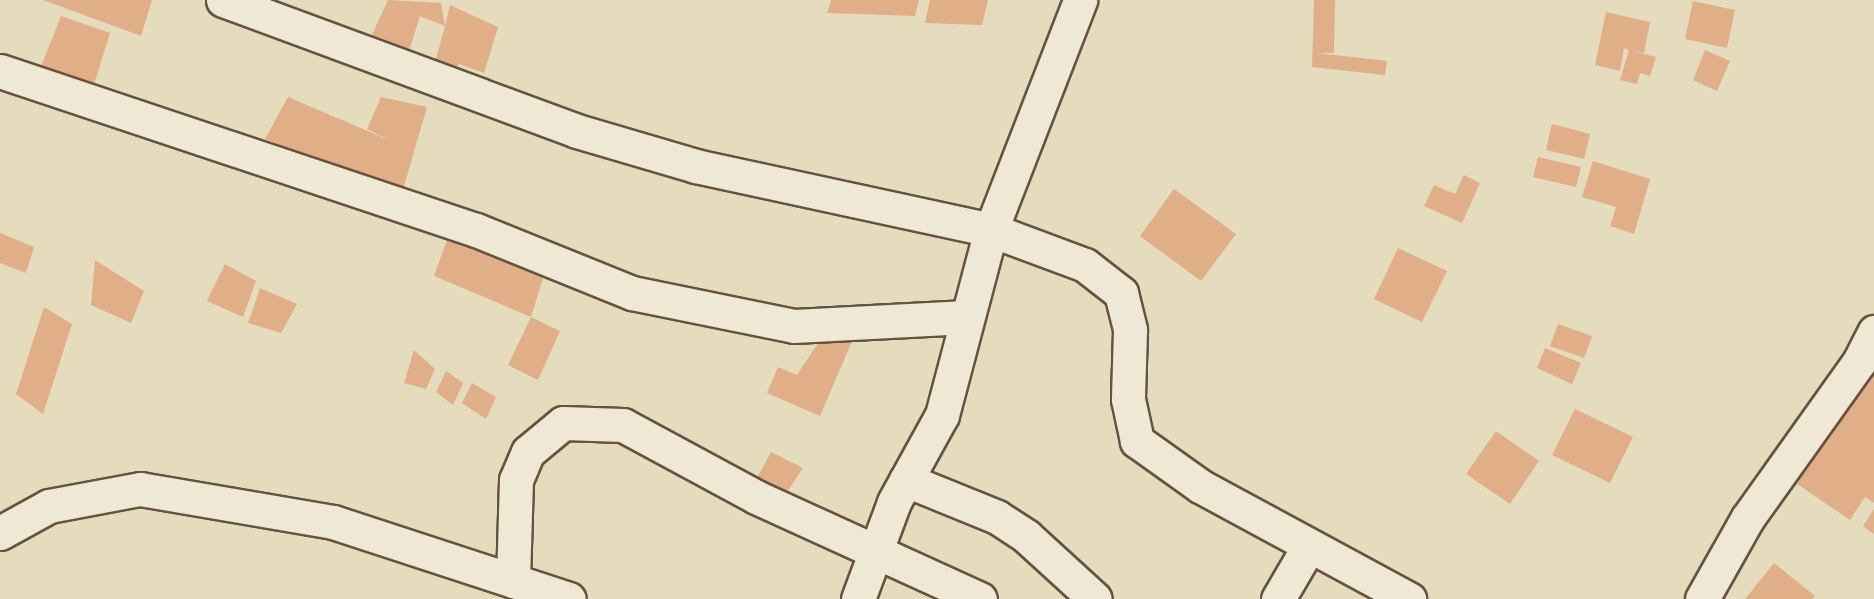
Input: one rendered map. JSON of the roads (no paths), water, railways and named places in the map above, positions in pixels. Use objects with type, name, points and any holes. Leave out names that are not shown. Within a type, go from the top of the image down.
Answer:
[{"type":"street","points":[[224,0],[610,141],[696,166],[991,230],[1085,265],[1121,293],[1130,330],[1128,399],[1137,441],[1200,486],[1409,599]]},
{"type":"street","points":[[858,599],[906,480],[942,416],[991,230],[1080,0]]},
{"type":"street","points":[[0,71],[476,230],[632,294],[794,326],[967,317]]},
{"type":"street","points":[[1702,599],[1747,519],[1859,362],[1874,332]]},
{"type":"street","points":[[513,581],[516,480],[528,452],[563,423],[623,425],[875,554],[980,599]]},
{"type":"street","points":[[906,480],[997,517],[1026,536],[1095,599]]},
{"type":"street","points":[[0,533],[48,506],[140,489],[333,522],[569,599]]},
{"type":"street","points":[[1278,599],[1310,546]]}]
